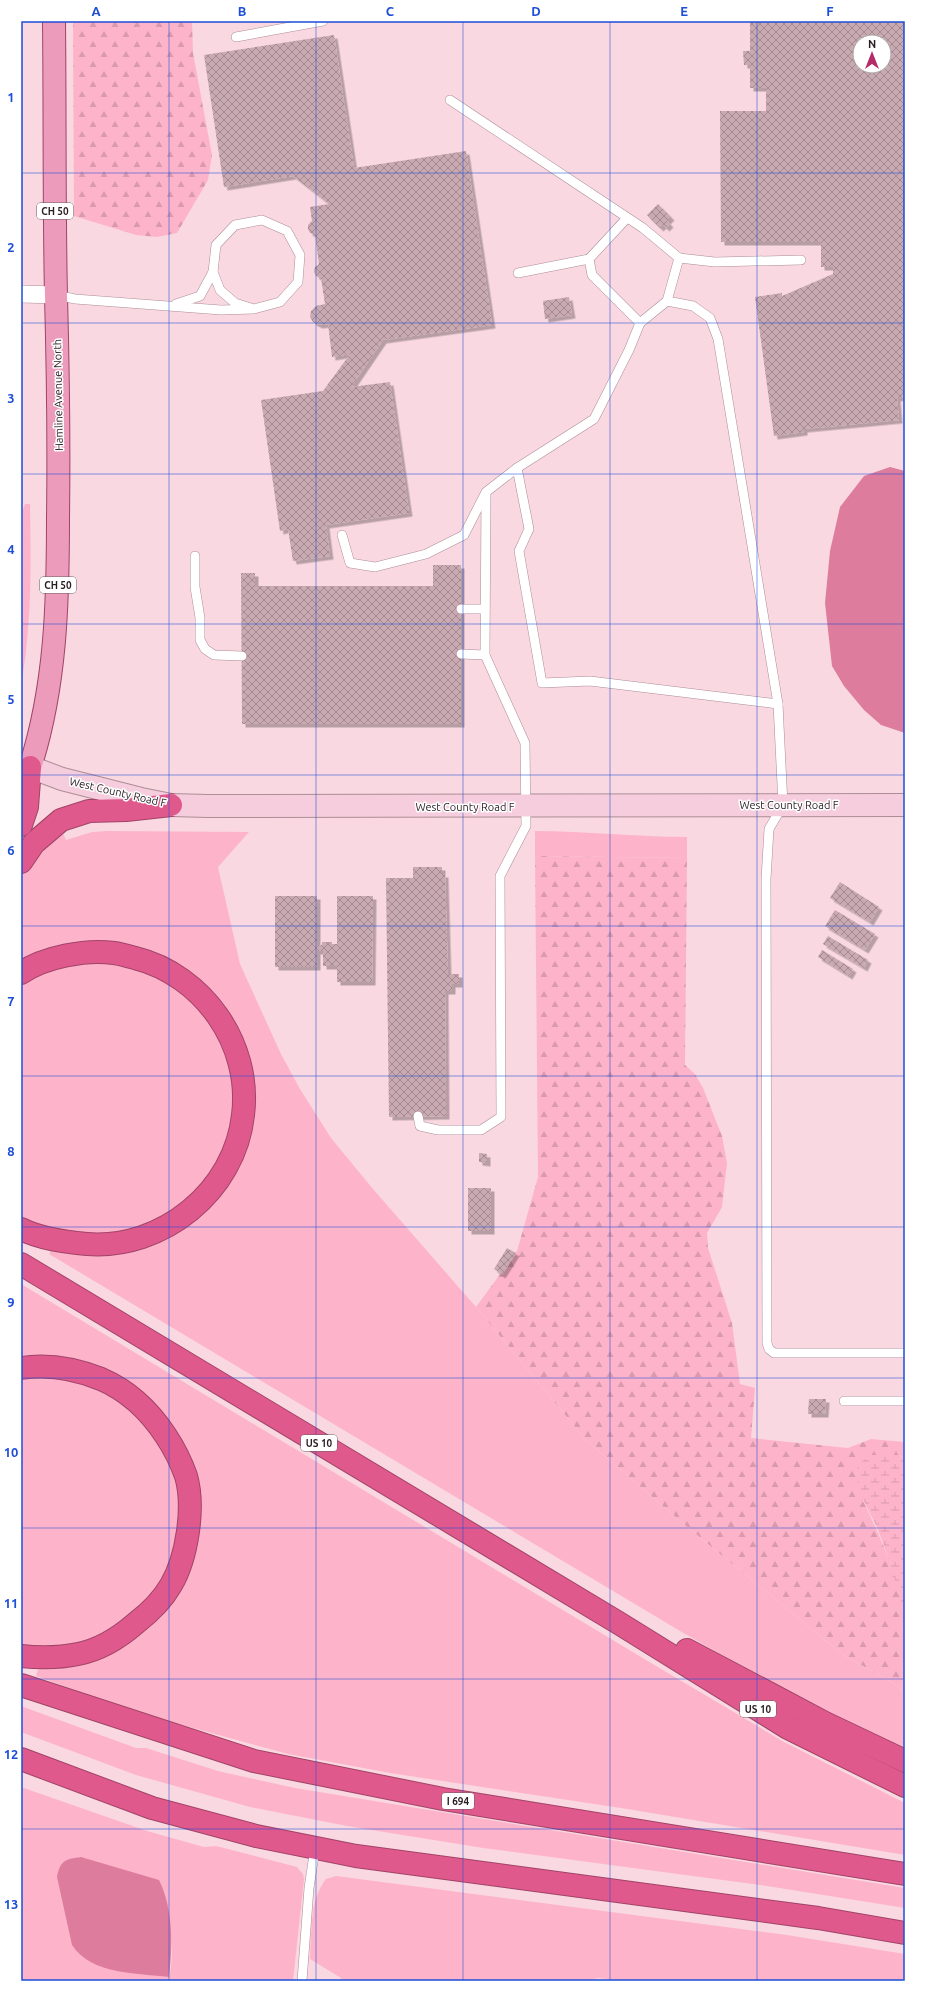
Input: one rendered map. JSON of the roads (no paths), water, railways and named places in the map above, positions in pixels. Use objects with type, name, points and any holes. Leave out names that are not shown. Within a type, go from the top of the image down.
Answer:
[{"type":"highway","name":"Hamline Avenue North","points":[[21,825],[27,807],[25,775]]},
{"type":"highway","points":[[21,862],[34,843],[61,820],[89,811],[126,810],[171,805]]},
{"type":"highway","points":[[21,973],[49,959],[84,953],[113,953],[148,962],[175,974],[201,995],[222,1021],[236,1050],[243,1084],[244,1115],[235,1147],[220,1178],[198,1205],[168,1227],[134,1240],[102,1245],[61,1242],[21,1229]]},
{"type":"highway","name":"US 10","points":[[21,1264],[617,1622],[788,1728],[905,1786]]},
{"type":"highway","points":[[21,1368],[50,1367],[67,1369],[85,1374],[112,1384],[139,1402],[158,1423],[175,1451],[186,1477],[189,1498],[187,1538],[182,1562],[171,1585],[144,1616],[125,1633],[104,1645],[79,1654],[39,1658],[21,1656]]},
{"type":"highway","points":[[617,1622],[676,1644],[825,1723],[905,1761]]},
{"type":"highway","name":"I 694","points":[[21,1685],[254,1762],[443,1799],[905,1874]]},
{"type":"highway","points":[[21,1759],[152,1808],[256,1836],[315,1848],[356,1856],[818,1918],[905,1932]]},
{"type":"main road","name":"Hamline Avenue North","points":[[25,775],[40,734],[55,639],[58,586],[59,408],[56,294],[54,21]]},
{"type":"street","points":[[21,294],[56,294]]},
{"type":"street","name":"West County Road F","points":[[25,775],[62,779],[171,805],[526,807],[905,805]]},
{"type":"lane","points":[[236,37],[323,21]]},
{"type":"lane","points":[[450,100],[643,228],[679,258],[715,262],[802,260]]},
{"type":"lane","points":[[518,273],[589,259],[627,218]]},
{"type":"lane","points":[[56,294],[75,299],[222,310],[254,309],[280,302],[298,282],[300,255],[287,231],[262,220],[235,225],[216,245],[213,272],[200,296],[172,306]]},
{"type":"lane","points":[[342,535],[350,563],[375,567],[426,554],[464,535],[486,492],[517,468],[594,419],[629,350],[640,323],[667,301],[679,258]]},
{"type":"lane","points":[[589,259],[592,275],[640,323]]},
{"type":"lane","points":[[213,272],[220,290],[235,303],[254,309]]},
{"type":"lane","points":[[667,301],[693,306],[710,318],[718,339],[778,704],[783,806],[769,829],[766,879],[767,1343],[769,1349],[774,1353],[905,1353]]},
{"type":"lane","points":[[517,468],[529,530],[519,551],[542,684],[590,681],[778,704]]},
{"type":"lane","points":[[418,1116],[420,1126],[438,1130],[482,1130],[501,1117],[500,876],[526,826],[525,743],[485,655],[486,492]]},
{"type":"lane","points":[[195,556],[195,587],[200,618],[200,640],[205,649],[214,655],[242,656]]},
{"type":"lane","points":[[461,609],[486,609]]},
{"type":"lane","points":[[461,654],[485,655]]},
{"type":"lane","points":[[844,1401],[905,1401]]},
{"type":"lane","points":[[302,1981],[309,1888],[315,1848]]}]
